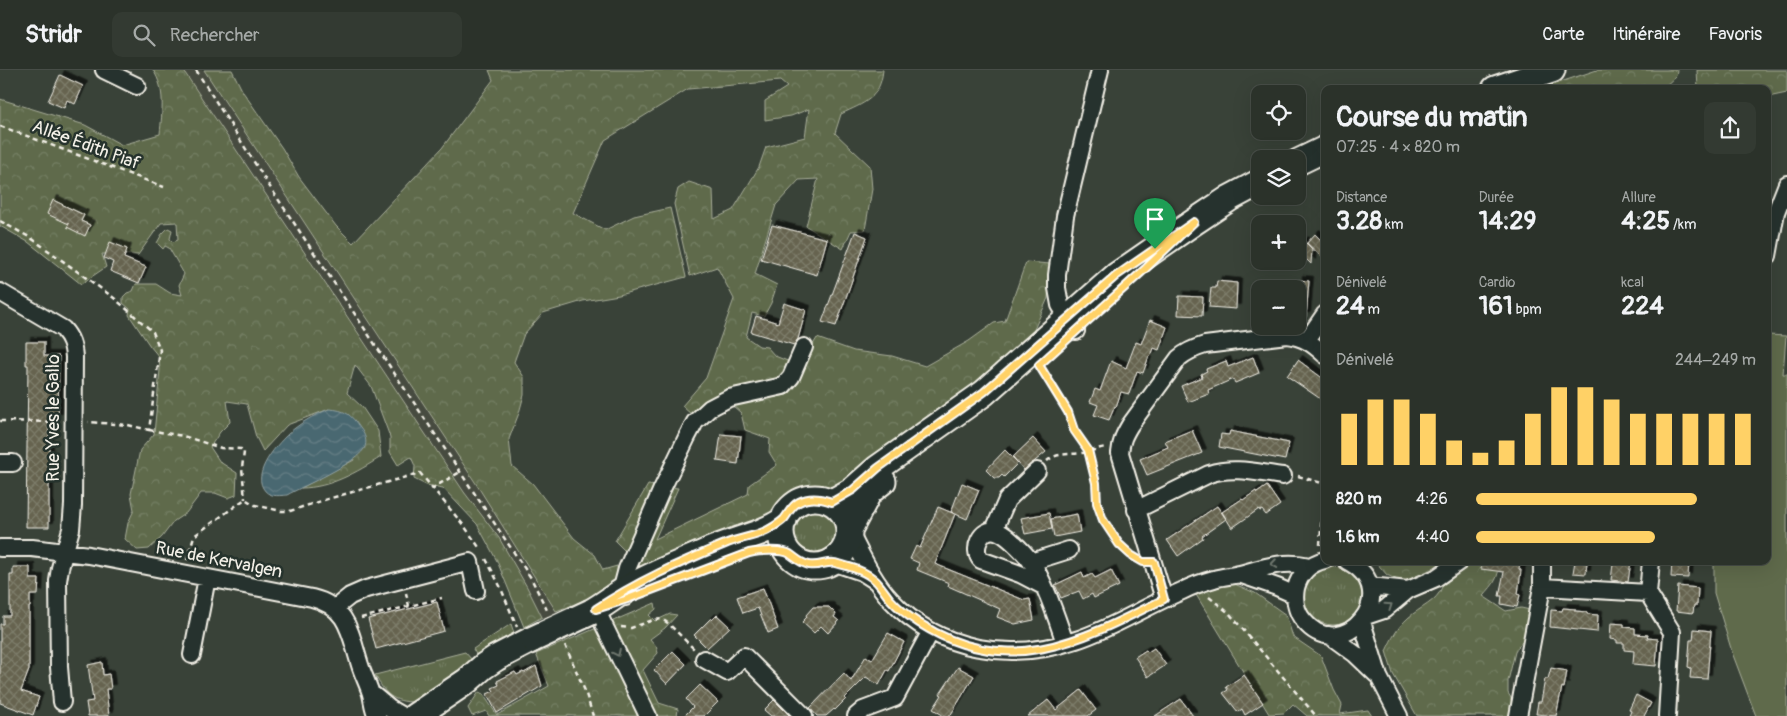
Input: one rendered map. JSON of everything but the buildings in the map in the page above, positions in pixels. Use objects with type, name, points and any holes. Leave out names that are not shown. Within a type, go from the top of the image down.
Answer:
[{"type":"main road","points":[[1507,85],[1552,70]]},
{"type":"main road","points":[[1306,158],[1321,151]]},
{"type":"main road","points":[[832,502],[853,490],[878,468],[984,392],[1072,325],[1194,222],[1230,198],[1251,187]]},
{"type":"main road","points":[[850,530],[843,512],[832,502],[821,498],[809,498],[798,502],[789,510],[784,520],[782,537],[788,553],[795,560],[813,566],[823,566],[832,562],[845,550],[850,530],[864,500],[876,487],[913,463],[1001,398],[1039,365],[1072,325]]},
{"type":"main road","points":[[441,716],[467,682],[496,658],[533,639],[596,614],[624,595],[719,546],[767,530],[784,520]]},
{"type":"main road","points":[[624,595],[749,553],[761,550],[788,553]]},
{"type":"main road","points":[[415,716],[467,682]]},
{"type":"street","points":[[104,70],[137,86]]},
{"type":"street","points":[[1072,325],[1060,306],[1057,288],[1060,248],[1071,192],[1100,70]]},
{"type":"street","points":[[1771,250],[1780,230],[1776,212],[1787,184]]},
{"type":"street","name":"Rue Yves le Gallo","points":[[0,292],[63,329],[69,336],[74,357],[73,505],[71,529],[58,580],[59,661],[62,702]]},
{"type":"street","points":[[1307,340],[1321,320]]},
{"type":"street","points":[[1164,599],[1122,462],[1120,444],[1123,436],[1179,358],[1185,353],[1205,345],[1287,335],[1307,340],[1321,352]]},
{"type":"street","points":[[624,595],[623,580],[627,569],[662,489],[695,422],[710,408],[729,398],[783,386],[791,377],[804,347]]},
{"type":"street","points":[[1136,510],[1209,474],[1219,471],[1233,469],[1283,476]]},
{"type":"street","points":[[1038,472],[1007,500],[994,530],[982,536],[976,548],[978,558],[985,562],[1020,574],[1043,586]]},
{"type":"street","points":[[850,530],[876,581],[891,600],[902,610],[931,631],[963,645],[998,651],[1031,650],[1065,643],[1099,631],[1164,599],[1213,579],[1278,563],[1319,562]]},
{"type":"street","points":[[994,530],[1006,537],[1031,562],[1043,586],[1065,643]]},
{"type":"street","name":"Rue de Kervalgen","points":[[0,548],[32,548],[89,555],[326,602],[335,608],[346,622],[363,676],[371,693],[373,707],[377,716]]},
{"type":"street","points":[[1031,562],[1069,550]]},
{"type":"street","points":[[335,608],[350,596],[366,589],[470,562],[476,591]]},
{"type":"street","points":[[832,562],[862,572],[876,581]]},
{"type":"street","points":[[1319,562],[1299,580],[1295,595],[1296,607],[1300,615],[1312,628],[1329,635],[1354,654],[1379,677]]},
{"type":"street","points":[[1353,565],[1362,571],[1370,586],[1370,606],[1364,619],[1379,677],[1399,716]]},
{"type":"street","points":[[1329,635],[1341,634],[1352,630],[1364,619],[1384,610],[1408,590],[1436,578],[1454,565]]},
{"type":"street","points":[[1518,716],[1542,587],[1542,565]]},
{"type":"street","points":[[1651,565],[1648,593],[1672,632],[1667,716]]},
{"type":"street","points":[[1239,574],[1295,595]]},
{"type":"street","points":[[192,655],[207,578]]},
{"type":"street","points":[[1370,586],[1408,590]]},
{"type":"street","points":[[1542,587],[1648,593]]},
{"type":"street","points":[[596,614],[648,716]]},
{"type":"street","points":[[856,716],[863,710],[895,698],[931,631]]},
{"type":"street","points":[[704,659],[727,672],[744,656],[802,716]]},
{"type":"street","name":"Rue de Kervalgen","points":[[371,693],[390,709],[402,716]]},
{"type":"path","points":[[196,70],[268,184],[531,578],[549,613]]},
{"type":"path","name":"Allée Édith Piaf","points":[[0,126],[164,188]]},
{"type":"path","points":[[0,221],[31,238],[92,282],[114,298],[153,332],[160,350],[149,430]]},
{"type":"path","points":[[1039,365],[1068,412],[1074,430],[1088,450],[1096,483],[1097,503],[1103,520],[1119,544],[1131,555],[1143,562],[1154,562]]},
{"type":"path","points":[[0,421],[106,422],[183,436],[221,448],[241,449],[244,452],[242,468],[245,499]]},
{"type":"path","points":[[1038,472],[1049,459],[1055,456],[1081,453],[1088,450]]},
{"type":"path","points":[[245,499],[255,505],[290,512],[324,500],[420,473],[431,489],[460,472]]},
{"type":"path","points":[[1283,476],[1290,473],[1321,483]]},
{"type":"path","points":[[184,573],[194,536],[245,499]]},
{"type":"path","points":[[1319,562],[1321,526]]},
{"type":"path","points":[[1198,584],[1211,600],[1229,613],[1316,716]]},
{"type":"path","points":[[346,622],[442,598]]},
{"type":"path","points":[[596,614],[627,628],[662,619],[704,659]]},
{"type":"path","points":[[562,638],[593,716]]},
{"type":"shaded area","points":[[183,70],[204,70],[475,482],[556,611],[573,644],[563,667],[542,617],[499,538],[464,492]]},
{"type":"green space","points":[[153,70],[183,70],[464,492],[499,538],[542,617],[524,627],[497,561],[477,524],[443,488],[426,485],[414,479],[415,466],[411,457],[398,465],[390,452],[390,437],[371,386],[355,365],[347,393],[362,407],[378,431],[381,457],[333,482],[301,488],[354,460],[329,409],[287,425],[263,451],[256,437],[247,404],[227,401],[230,422],[220,432],[210,447],[220,462],[237,473],[236,495],[228,498],[215,493],[201,493],[186,513],[174,521],[162,537],[149,549],[137,550],[125,539],[128,523],[134,510],[131,494],[140,450],[154,434],[160,370],[159,357],[129,315],[130,309],[123,303],[123,297],[133,291],[136,284],[156,284],[170,293],[182,295],[179,285],[184,274],[169,248],[165,246],[163,249],[157,243],[168,228],[172,230],[170,239],[173,242],[178,240],[177,222],[161,223],[138,255],[102,254],[106,267],[81,284],[28,242],[0,226],[0,99],[85,125],[122,145],[160,134],[161,93],[160,85]]},
{"type":"green space","points":[[204,70],[232,70],[243,92],[282,148],[299,177],[336,226],[353,243],[442,148],[493,80],[489,70],[883,70],[878,88],[874,94],[864,103],[841,114],[835,133],[870,166],[872,189],[865,230],[851,231],[843,249],[806,226],[818,179],[799,180],[776,205],[755,274],[777,285],[764,316],[752,313],[746,337],[759,346],[767,347],[775,356],[800,366],[817,338],[854,351],[892,356],[925,366],[969,341],[994,323],[1005,321],[1026,262],[1050,264],[1048,298],[1032,334],[1021,352],[852,484],[834,486],[820,493],[804,496],[763,523],[645,571],[615,541],[648,485],[678,488],[655,539],[748,494],[749,485],[777,465],[769,452],[770,439],[745,430],[741,413],[732,405],[787,395],[794,382],[692,415],[682,406],[706,378],[734,299],[717,267],[690,276],[674,204],[678,189],[689,182],[713,190],[714,219],[733,210],[759,167],[766,147],[805,137],[809,109],[791,116],[765,120],[765,101],[787,87],[780,81],[688,89],[605,140],[573,213],[605,230],[634,216],[670,208],[686,277],[619,295],[583,301],[543,313],[524,334],[514,362],[524,377],[524,395],[509,439],[512,466],[533,484],[574,538],[595,555],[603,570],[617,566],[618,582],[575,611],[564,608],[556,611],[475,482]]},
{"type":"green space","points":[[1597,70],[1677,70],[1676,76],[1666,85],[1551,85]]},
{"type":"green space","points":[[1697,70],[1787,70],[1787,93],[1771,96],[1771,85],[1698,85]]},
{"type":"green space","points":[[1771,335],[1786,336],[1783,374],[1787,374],[1787,716],[1756,716],[1733,655],[1714,593],[1714,565],[1771,565]]},
{"type":"green space","points":[[810,509],[820,509],[833,516],[840,529],[840,539],[833,552],[820,559],[810,559],[801,555],[794,548],[790,539],[790,529],[794,520],[801,513]]},
{"type":"green space","points":[[1378,565],[1499,565],[1495,580],[1483,596],[1506,611],[1521,608],[1530,610],[1526,635],[1515,652],[1508,681],[1512,716],[1417,716],[1393,674],[1386,651],[1393,637],[1408,618],[1436,597],[1442,587],[1426,576],[1404,583],[1387,575]]},
{"type":"green space","points":[[1327,567],[1339,567],[1354,575],[1362,590],[1362,602],[1354,617],[1339,625],[1327,625],[1312,617],[1304,602],[1304,590],[1312,575]]},
{"type":"green space","points":[[1230,582],[1255,593],[1286,615],[1293,637],[1321,656],[1342,705],[1340,714],[1368,710],[1372,716],[1307,716],[1293,704],[1284,713],[1269,714],[1195,593]]},
{"type":"green space","points":[[655,603],[656,609],[649,615],[655,621],[670,614],[677,615],[665,628],[650,639],[656,646],[658,653],[643,670],[659,703],[678,709],[677,716],[489,716],[486,711],[472,716],[468,708],[479,692],[483,694],[497,715],[549,686],[536,654]]},
{"type":"green space","points":[[511,624],[514,633],[477,656],[473,649]]},
{"type":"green space","points":[[465,652],[472,660],[463,669],[415,702],[407,702],[390,696],[375,675]]},
{"type":"water","points":[[329,409],[339,410],[354,419],[365,435],[366,444],[364,449],[350,462],[340,468],[287,495],[276,496],[267,493],[261,481],[262,472],[270,455],[295,428],[311,417]]},
{"type":"route","points":[[1194,222],[1039,365],[1068,412],[1074,430],[1088,450],[1092,460],[1096,483],[1097,503],[1103,520],[1124,550],[1137,560],[1154,562],[1164,599],[1099,631],[1076,640],[1046,648],[1014,652],[984,650],[953,641],[922,625],[891,600],[876,581],[862,572],[832,562],[823,566],[813,566],[795,560],[788,553],[761,550],[596,609],[624,590],[705,552],[733,540],[757,535],[775,526],[784,520],[789,510],[798,502],[809,498],[821,498],[832,502],[847,494],[878,468],[984,392],[1086,301],[1116,276],[1155,249],[1194,222]]}]
